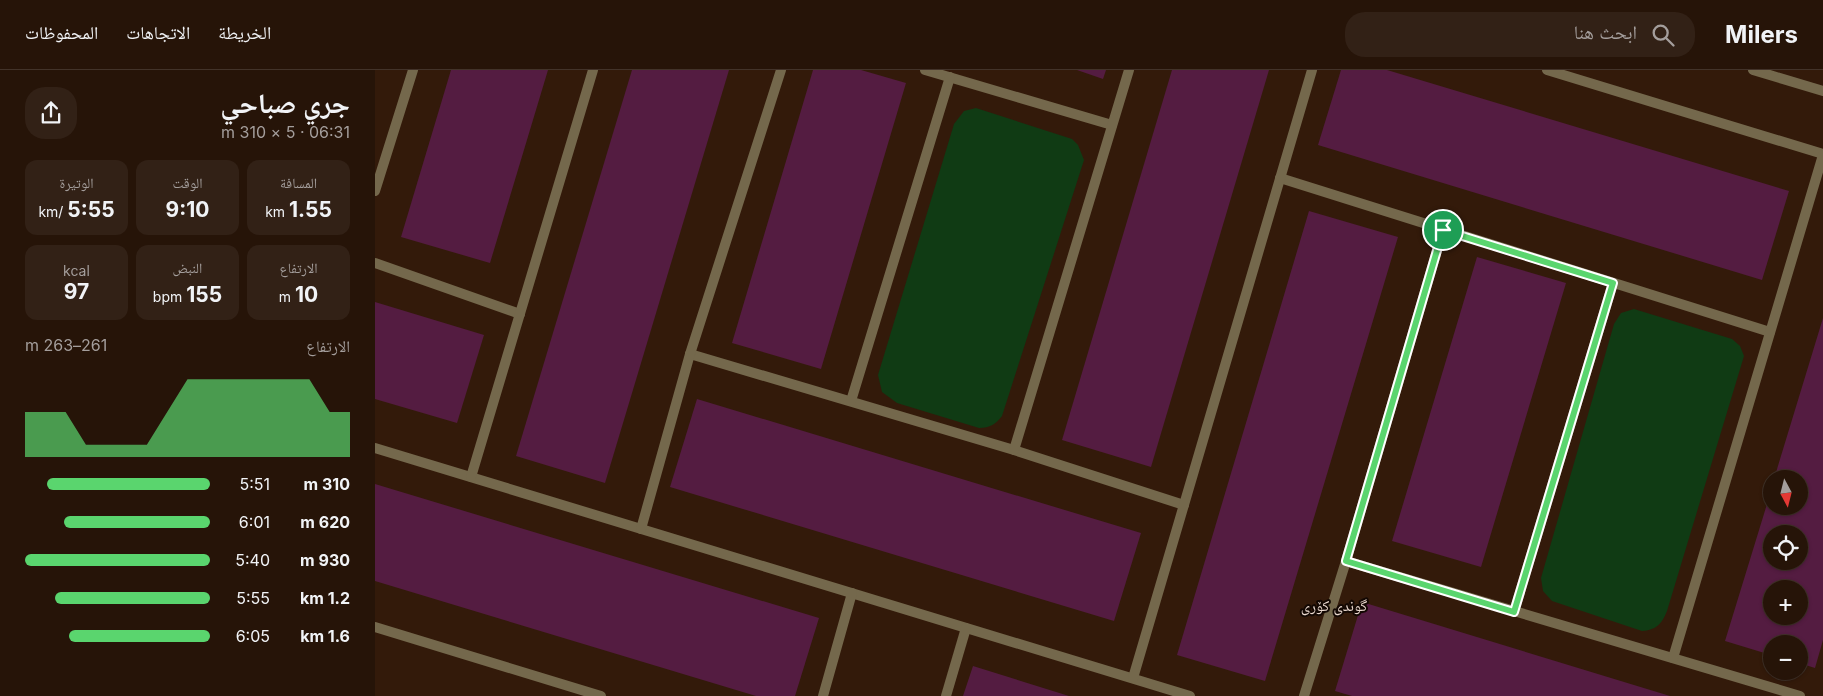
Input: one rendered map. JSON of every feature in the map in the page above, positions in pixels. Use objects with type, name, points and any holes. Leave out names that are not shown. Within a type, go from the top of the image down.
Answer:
[{"type":"street","points":[[375,191],[413,70]]},
{"type":"street","points":[[471,477],[593,70]]},
{"type":"street","points":[[641,528],[690,354],[781,70]]},
{"type":"street","points":[[925,70],[1112,125]]},
{"type":"street","points":[[1014,450],[1129,70]]},
{"type":"street","points":[[1133,678],[1312,70]]},
{"type":"street","points":[[1547,70],[1823,155],[1673,658]]},
{"type":"street","points":[[1753,70],[1823,91]]},
{"type":"street","points":[[851,401],[950,77]]},
{"type":"street","points":[[1280,178],[1770,332]]},
{"type":"street","points":[[1305,696],[1443,230]]},
{"type":"street","points":[[375,263],[520,314]]},
{"type":"street","points":[[1514,612],[1613,283]]},
{"type":"street","points":[[690,354],[1014,450],[1184,505]]},
{"type":"street","points":[[375,448],[1190,696]]},
{"type":"street","points":[[1346,561],[1800,696]]},
{"type":"street","points":[[823,696],[853,593]]},
{"type":"street","points":[[375,627],[601,696]]},
{"type":"street","points":[[946,696],[966,628]]},
{"type":"green space","points":[[976,108],[1072,139],[1078,145],[1084,160],[1002,416],[992,425],[979,428],[897,403],[882,392],[878,375],[954,124],[964,111]]},
{"type":"green space","points":[[1634,309],[1732,339],[1740,346],[1744,356],[1667,611],[1658,626],[1642,631],[1552,601],[1543,591],[1541,578],[1614,324],[1621,313]]},
{"type":"building","points":[[451,70],[548,70],[490,263],[401,237]]},
{"type":"building","points":[[632,70],[729,70],[605,483],[516,456]]},
{"type":"building","points":[[813,70],[861,70],[906,83],[821,369],[732,343]]},
{"type":"building","points":[[1077,70],[1106,70],[1103,79]]},
{"type":"building","points":[[1172,70],[1269,70],[1151,467],[1062,440]]},
{"type":"building","points":[[1341,70],[1387,70],[1789,191],[1762,280],[1318,145]]},
{"type":"building","points":[[1309,211],[1398,237],[1265,681],[1177,655]]},
{"type":"building","points":[[1477,257],[1566,283],[1481,567],[1392,541]]},
{"type":"building","points":[[375,302],[484,335],[457,423],[375,399]]},
{"type":"building","points":[[1823,318],[1823,640],[1815,668],[1808,666],[1808,635],[1763,635],[1763,653],[1725,641],[1764,515],[1808,515],[1808,470],[1777,470]]},
{"type":"building","points":[[697,399],[1141,533],[1114,621],[670,487]]},
{"type":"building","points":[[375,484],[819,618],[795,696],[756,696],[375,581]]},
{"type":"building","points":[[1362,602],[1670,696],[1352,696],[1335,691]]},
{"type":"building","points":[[973,666],[1069,696],[963,696]]},
{"type":"district","name":"گوندی کۆری","points":[[1334,605]]},
{"type":"route","points":[[1443,230],[1613,283],[1514,612],[1346,561],[1443,230]]}]
